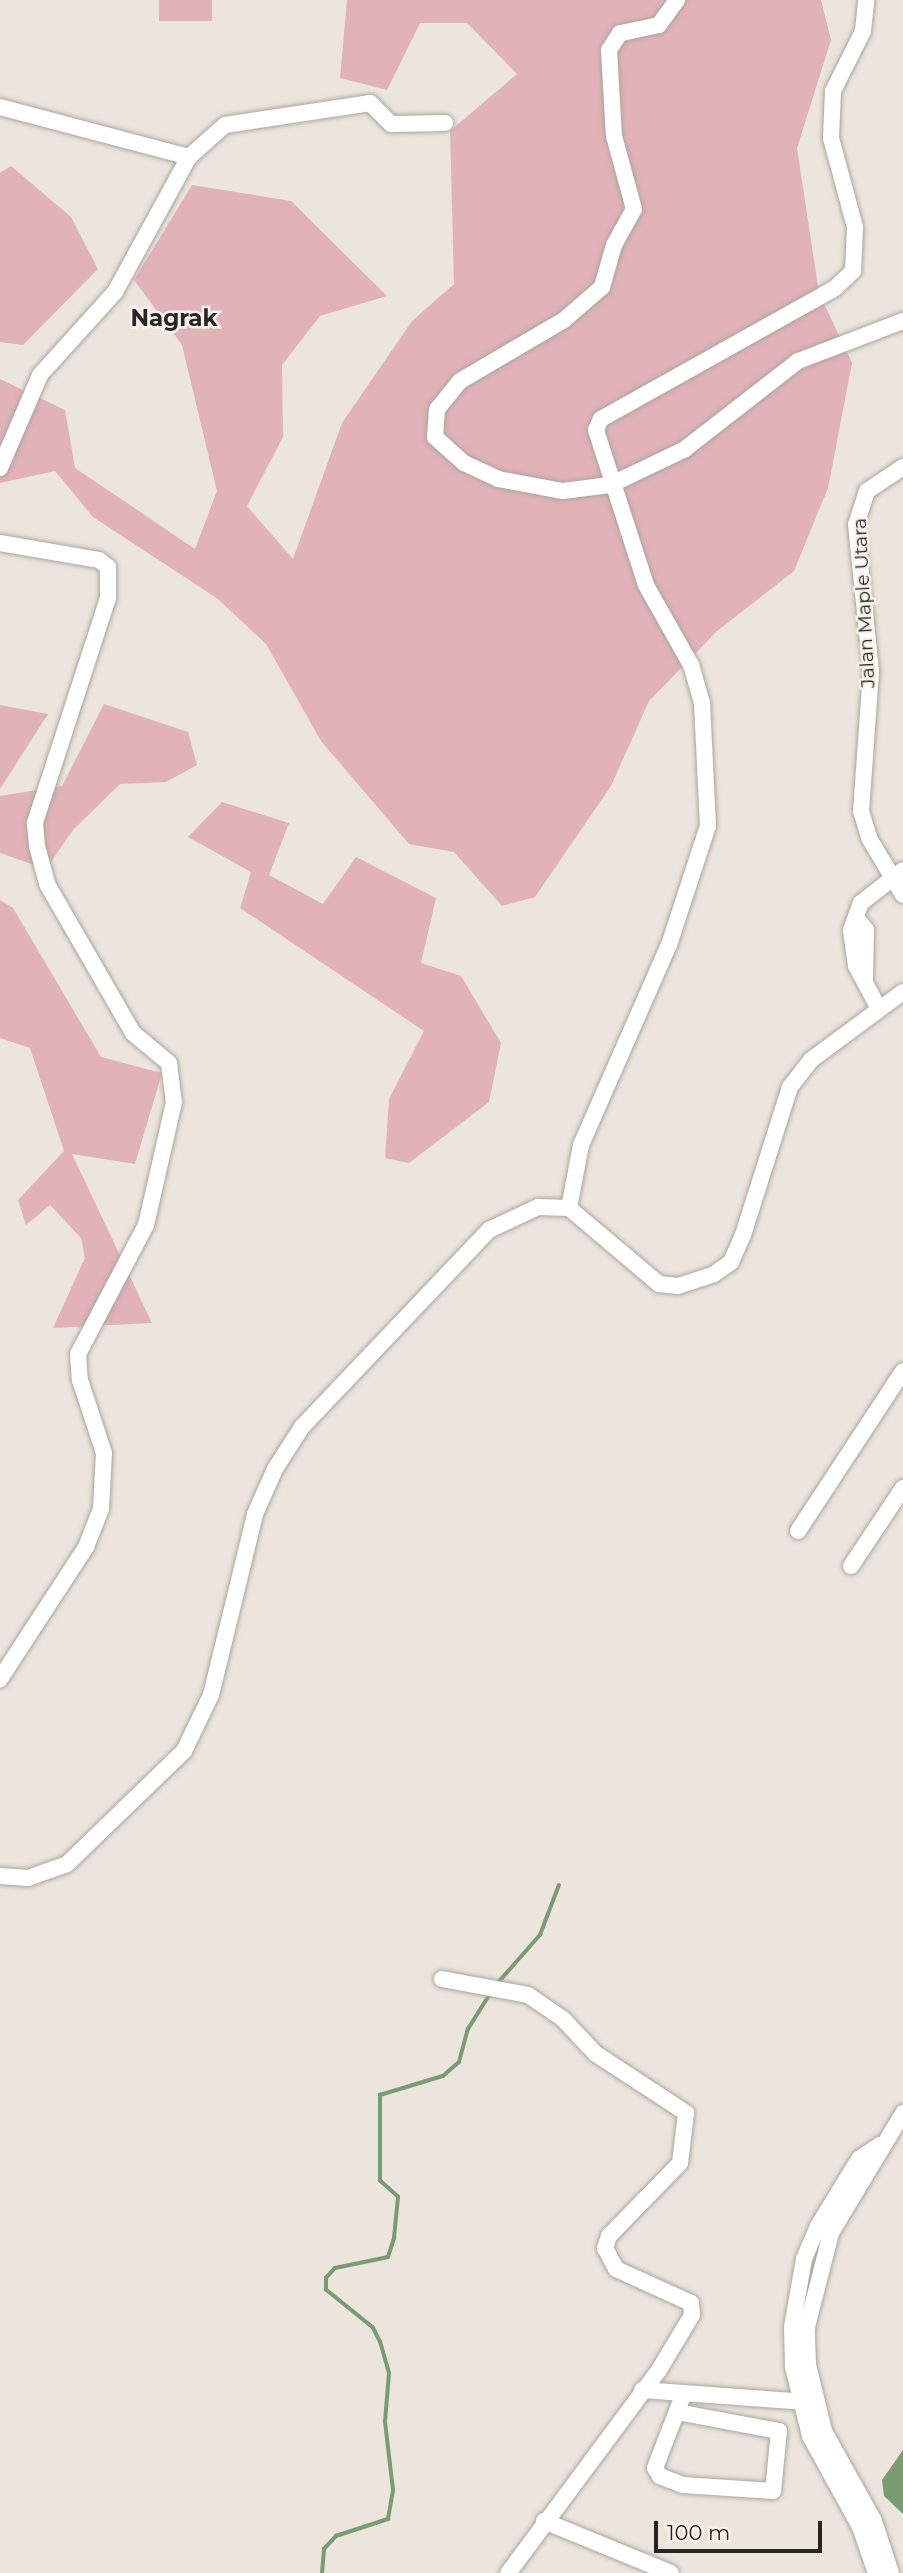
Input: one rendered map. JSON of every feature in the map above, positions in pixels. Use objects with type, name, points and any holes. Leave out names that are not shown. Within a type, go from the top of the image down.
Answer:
[{"type":"street","points":[[677,0],[659,25],[620,33],[609,50],[614,136],[634,209],[598,294],[540,335],[476,368],[442,400],[431,424],[453,455],[498,479],[563,491],[610,485],[685,449],[798,361],[903,321]]},
{"type":"street","points":[[569,1208],[581,1145],[669,945],[708,826],[702,703],[691,665],[646,585],[595,443],[601,419],[835,288],[853,271],[855,227],[831,138],[833,91],[863,31],[866,0]]},
{"type":"street","points":[[0,468],[40,375],[115,292],[189,158],[225,125],[243,118],[370,103],[391,124],[445,123]]},
{"type":"street","points":[[0,107],[189,158]]},
{"type":"street","name":"Jalan Maple Utara","points":[[903,467],[867,491],[856,524],[870,672],[860,801],[869,838],[898,874],[903,895]]},
{"type":"street","points":[[0,544],[99,560],[108,568],[108,598],[34,823],[47,884],[133,1034],[169,1063],[174,1102],[146,1225],[78,1354],[79,1380],[104,1453],[101,1508],[86,1547],[0,1679]]},
{"type":"street","points":[[879,1009],[865,978],[856,966],[856,918],[870,893],[898,874]]},
{"type":"street","points":[[0,1876],[28,1878],[67,1864],[184,1751],[212,1695],[255,1514],[302,1427],[489,1230],[538,1207],[569,1208],[659,1284],[678,1286],[714,1274],[731,1262],[743,1235],[790,1087],[811,1060],[903,992]]},
{"type":"street","points":[[798,1531],[902,1374]]},
{"type":"street","points":[[851,1566],[903,1488]]},
{"type":"street","points":[[442,1979],[480,1989],[497,1986],[528,1995],[563,2019],[596,2054],[685,2109],[680,2163],[609,2235],[606,2248],[616,2269],[694,2308],[642,2389],[508,2573]]},
{"type":"street","points":[[876,2573],[807,2402],[807,2327],[818,2264],[880,2145],[903,2113]]},
{"type":"street","points":[[642,2389],[807,2402]]},
{"type":"street","points":[[677,2412],[779,2431],[773,2491],[683,2485],[660,2476],[655,2468],[684,2393]]},
{"type":"street","points":[[807,2402],[874,2521],[891,2573]]},
{"type":"street","points":[[544,2521],[671,2573]]},
{"type":"shaded area","points":[[159,0],[212,0],[212,21],[159,21]]},
{"type":"shaded area","points":[[347,0],[821,0],[831,40],[797,148],[819,293],[852,363],[828,488],[794,571],[717,631],[649,701],[611,786],[535,897],[502,906],[454,852],[409,844],[321,741],[266,644],[218,599],[93,517],[55,471],[0,483],[0,379],[65,410],[75,468],[195,549],[217,491],[182,345],[134,280],[192,185],[291,201],[387,296],[320,316],[282,365],[283,437],[247,506],[293,559],[342,423],[412,321],[454,284],[450,131],[517,74],[467,23],[420,23],[387,90],[340,78]]},
{"type":"shaded area","points":[[11,166],[71,217],[98,269],[23,345],[0,342],[0,173]]},
{"type":"shaded area","points":[[104,704],[188,732],[197,765],[166,782],[120,784],[73,830],[46,869],[0,853],[0,796],[62,786]]},
{"type":"shaded area","points":[[0,705],[48,714],[0,789]]},
{"type":"shaded area","points":[[222,802],[289,823],[269,875],[323,904],[356,857],[436,898],[421,963],[461,976],[501,1043],[489,1102],[409,1163],[385,1158],[389,1099],[424,1031],[240,908],[251,872],[188,837]]},
{"type":"shaded area","points":[[0,900],[13,908],[101,1057],[162,1073],[135,1164],[72,1154],[152,1323],[53,1328],[85,1258],[81,1238],[50,1205],[26,1225],[18,1200],[64,1151],[30,1048],[0,1038]]},
{"type":"shaded area","points":[[903,2450],[903,2514],[884,2496],[882,2480]]},
{"type":"waterway","points":[[496,1985],[540,1935],[559,1885]]},
{"type":"waterway","points":[[322,2573],[324,2549],[336,2536],[388,2519],[393,2490],[385,2422],[389,2373],[380,2342],[373,2328],[326,2290],[326,2278],[335,2268],[388,2257],[394,2238],[398,2197],[380,2181],[380,2095],[443,2076],[459,2062],[468,2029],[490,1994]]},
{"type":"district","name":"Nagrak","points":[[174,318]]}]
